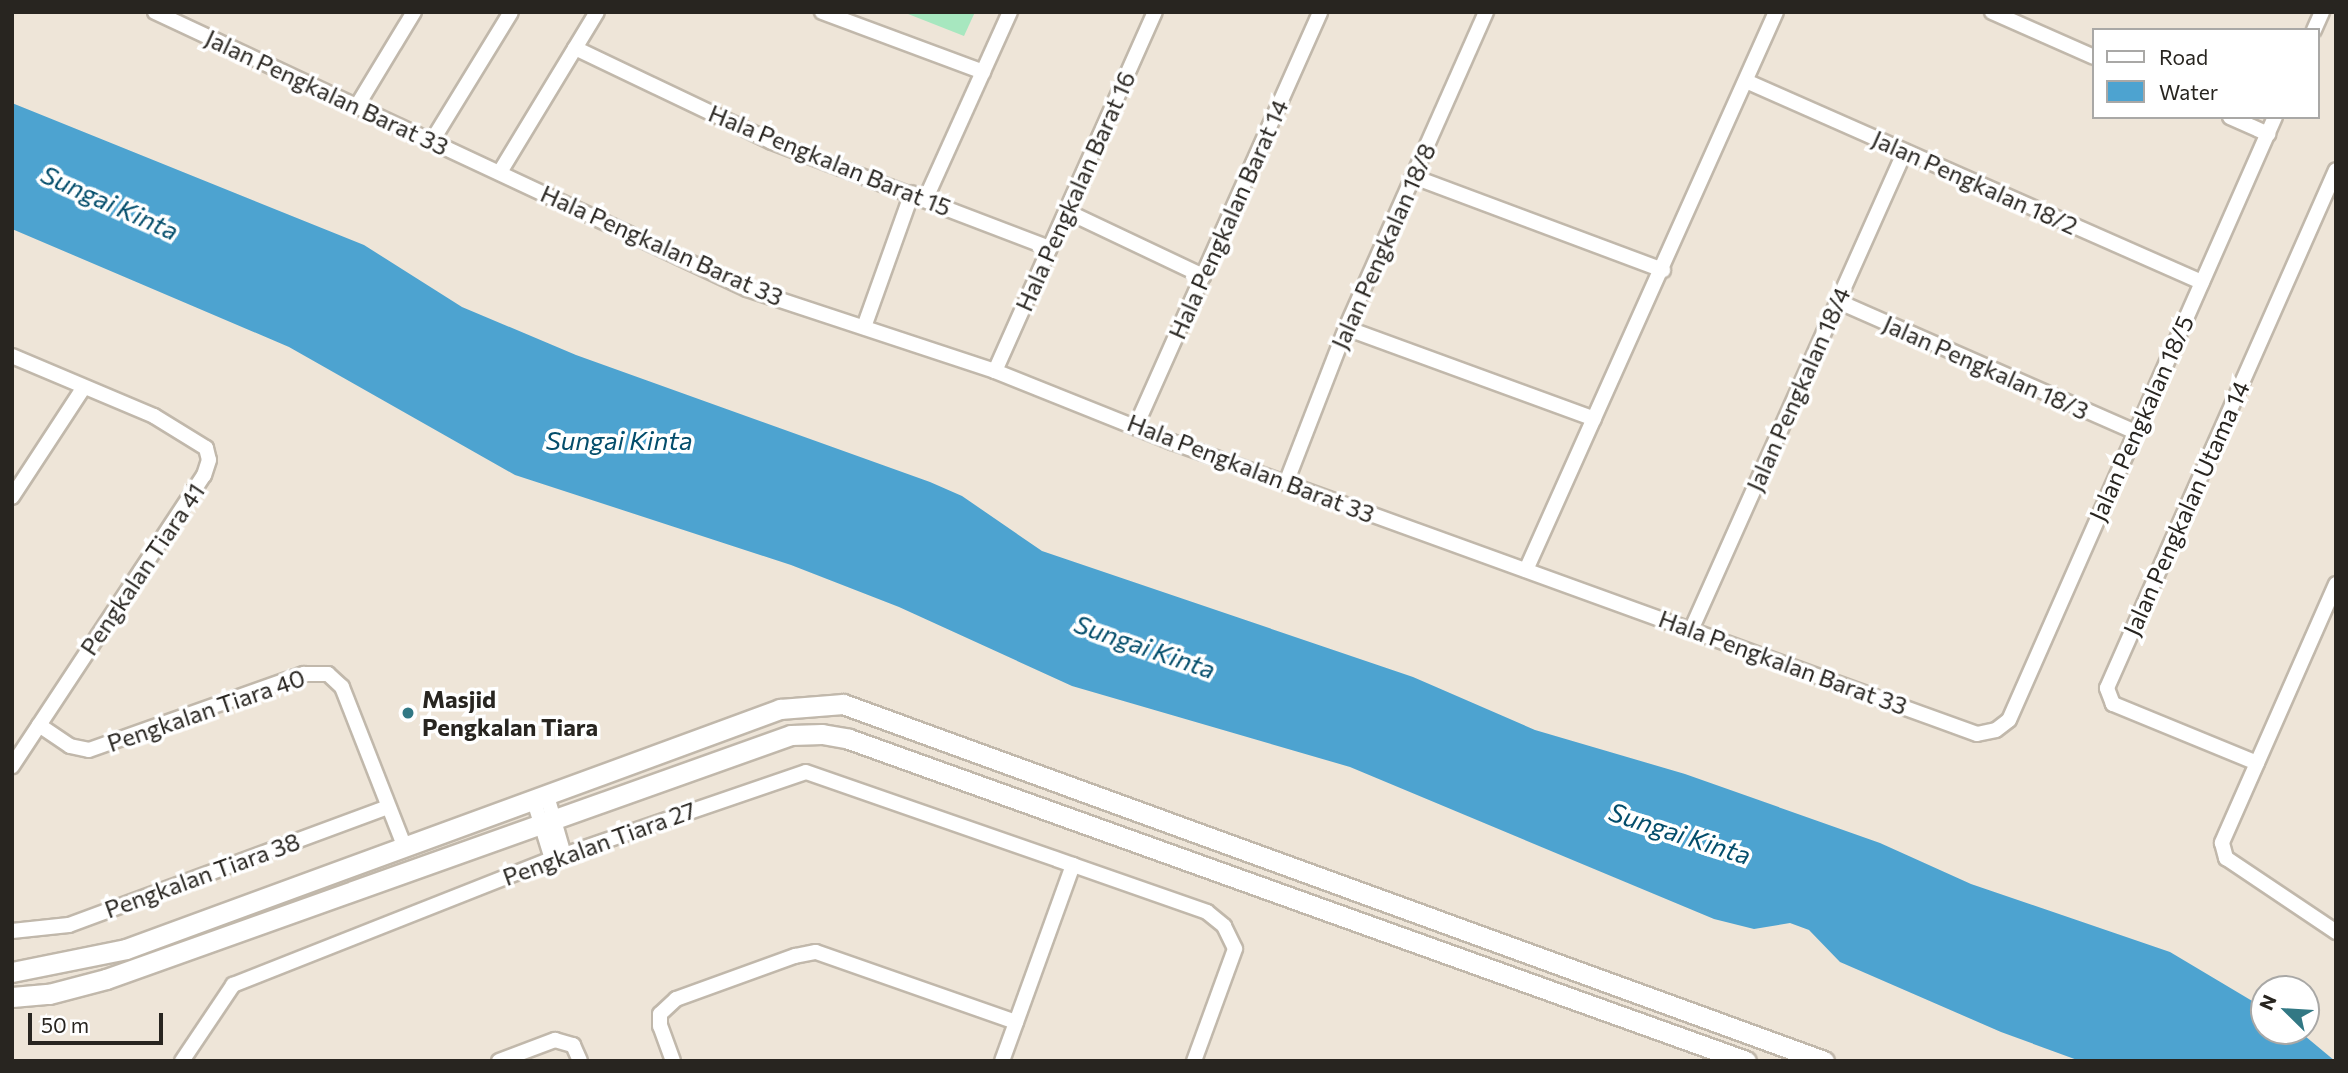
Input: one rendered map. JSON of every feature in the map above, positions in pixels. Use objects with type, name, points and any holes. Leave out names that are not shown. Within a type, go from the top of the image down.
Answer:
[{"type":"street","name":"Jalan Pengkalan Barat 33","points":[[155,12],[500,172]]},
{"type":"street","points":[[357,106],[414,12]]},
{"type":"street","points":[[432,141],[511,12]]},
{"type":"street","points":[[500,172],[597,12]]},
{"type":"street","points":[[822,12],[983,72]]},
{"type":"street","points":[[926,198],[1010,12]]},
{"type":"street","name":"Hala Pengkalan Barat 16","points":[[995,370],[1155,12]]},
{"type":"street","name":"Hala Pengkalan Barat 14","points":[[1136,426],[1320,12]]},
{"type":"street","name":"Jalan Pengkalan 18/8","points":[[1286,483],[1346,328],[1486,12]]},
{"type":"street","points":[[1527,570],[1748,82],[1776,12]]},
{"type":"street","points":[[1992,12],[2092,56]]},
{"type":"street","points":[[2315,28],[2322,12]]},
{"type":"street","name":"Hala Pengkalan Barat 15","points":[[575,48],[772,142],[926,198],[1049,248]]},
{"type":"street","name":"Jalan Pengkalan 18/2","points":[[1748,82],[2202,282]]},
{"type":"street","points":[[2234,119],[2268,134]]},
{"type":"street","name":"Jalan Pengkalan 18/5","points":[[2009,720],[2274,119]]},
{"type":"street","name":"Jalan Pengkalan 18/4","points":[[1692,628],[1905,151]]},
{"type":"street","name":"Jalan Pengkalan Utama 14","points":[[2257,763],[2113,704],[2107,688],[2336,170]]},
{"type":"street","name":"Hala Pengkalan Barat 33","points":[[500,172],[747,289],[995,370],[1286,483],[1692,628],[1977,734],[1996,730],[2009,720]]},
{"type":"street","points":[[1414,177],[1663,270]]},
{"type":"street","points":[[864,327],[912,193]]},
{"type":"street","points":[[1066,211],[1202,276]]},
{"type":"street","name":"Jalan Pengkalan 18/3","points":[[1838,301],[2135,432]]},
{"type":"street","points":[[1346,328],[1594,419]]},
{"type":"street","name":"Pengkalan Tiara 41","points":[[12,356],[154,416],[206,448],[209,460],[204,475],[12,766]]},
{"type":"street","points":[[12,497],[84,387]]},
{"type":"street","points":[[2336,584],[2226,827],[2222,844],[2226,858],[2336,932]]},
{"type":"street","name":"Pengkalan Tiara 40","points":[[39,725],[70,746],[89,750],[317,671],[336,679],[388,807]]},
{"type":"street","points":[[12,972],[126,949],[779,709],[844,704],[1824,1061]]},
{"type":"street","points":[[12,998],[49,995],[106,979],[791,735],[835,736],[1746,1061]]},
{"type":"street","name":"Pengkalan Tiara 27","points":[[182,1061],[233,985],[558,857],[806,772],[1056,858],[1214,917],[1235,949],[1195,1061]]},
{"type":"street","points":[[540,798],[558,857]]},
{"type":"street","points":[[388,807],[405,848]]},
{"type":"street","name":"Pengkalan Tiara 38","points":[[12,931],[69,925],[388,807]]},
{"type":"street","points":[[1002,1061],[1073,865]]},
{"type":"street","points":[[673,1061],[660,1026],[660,1014],[676,999],[795,956],[816,953],[1016,1021]]},
{"type":"street","points":[[499,1061],[555,1040],[573,1045],[580,1061]]},
{"type":"green space","points":[[903,12],[975,12],[964,36]]},
{"type":"water","name":"Sungai Kinta","points":[[12,103],[364,245],[462,307],[576,355],[930,482],[962,496],[1042,551],[1413,677],[1535,730],[1685,774],[1880,843],[1971,884],[2170,952],[2250,1000],[2250,1045],[2316,1045],[2335,1061],[2080,1061],[2001,1032],[1840,962],[1809,930],[1790,923],[1754,929],[1714,919],[1350,767],[1072,686],[899,607],[791,565],[515,475],[289,347],[12,229]]},
{"type":"place","name":"Masjid Pengkalan Tiara","points":[[408,713]]}]
